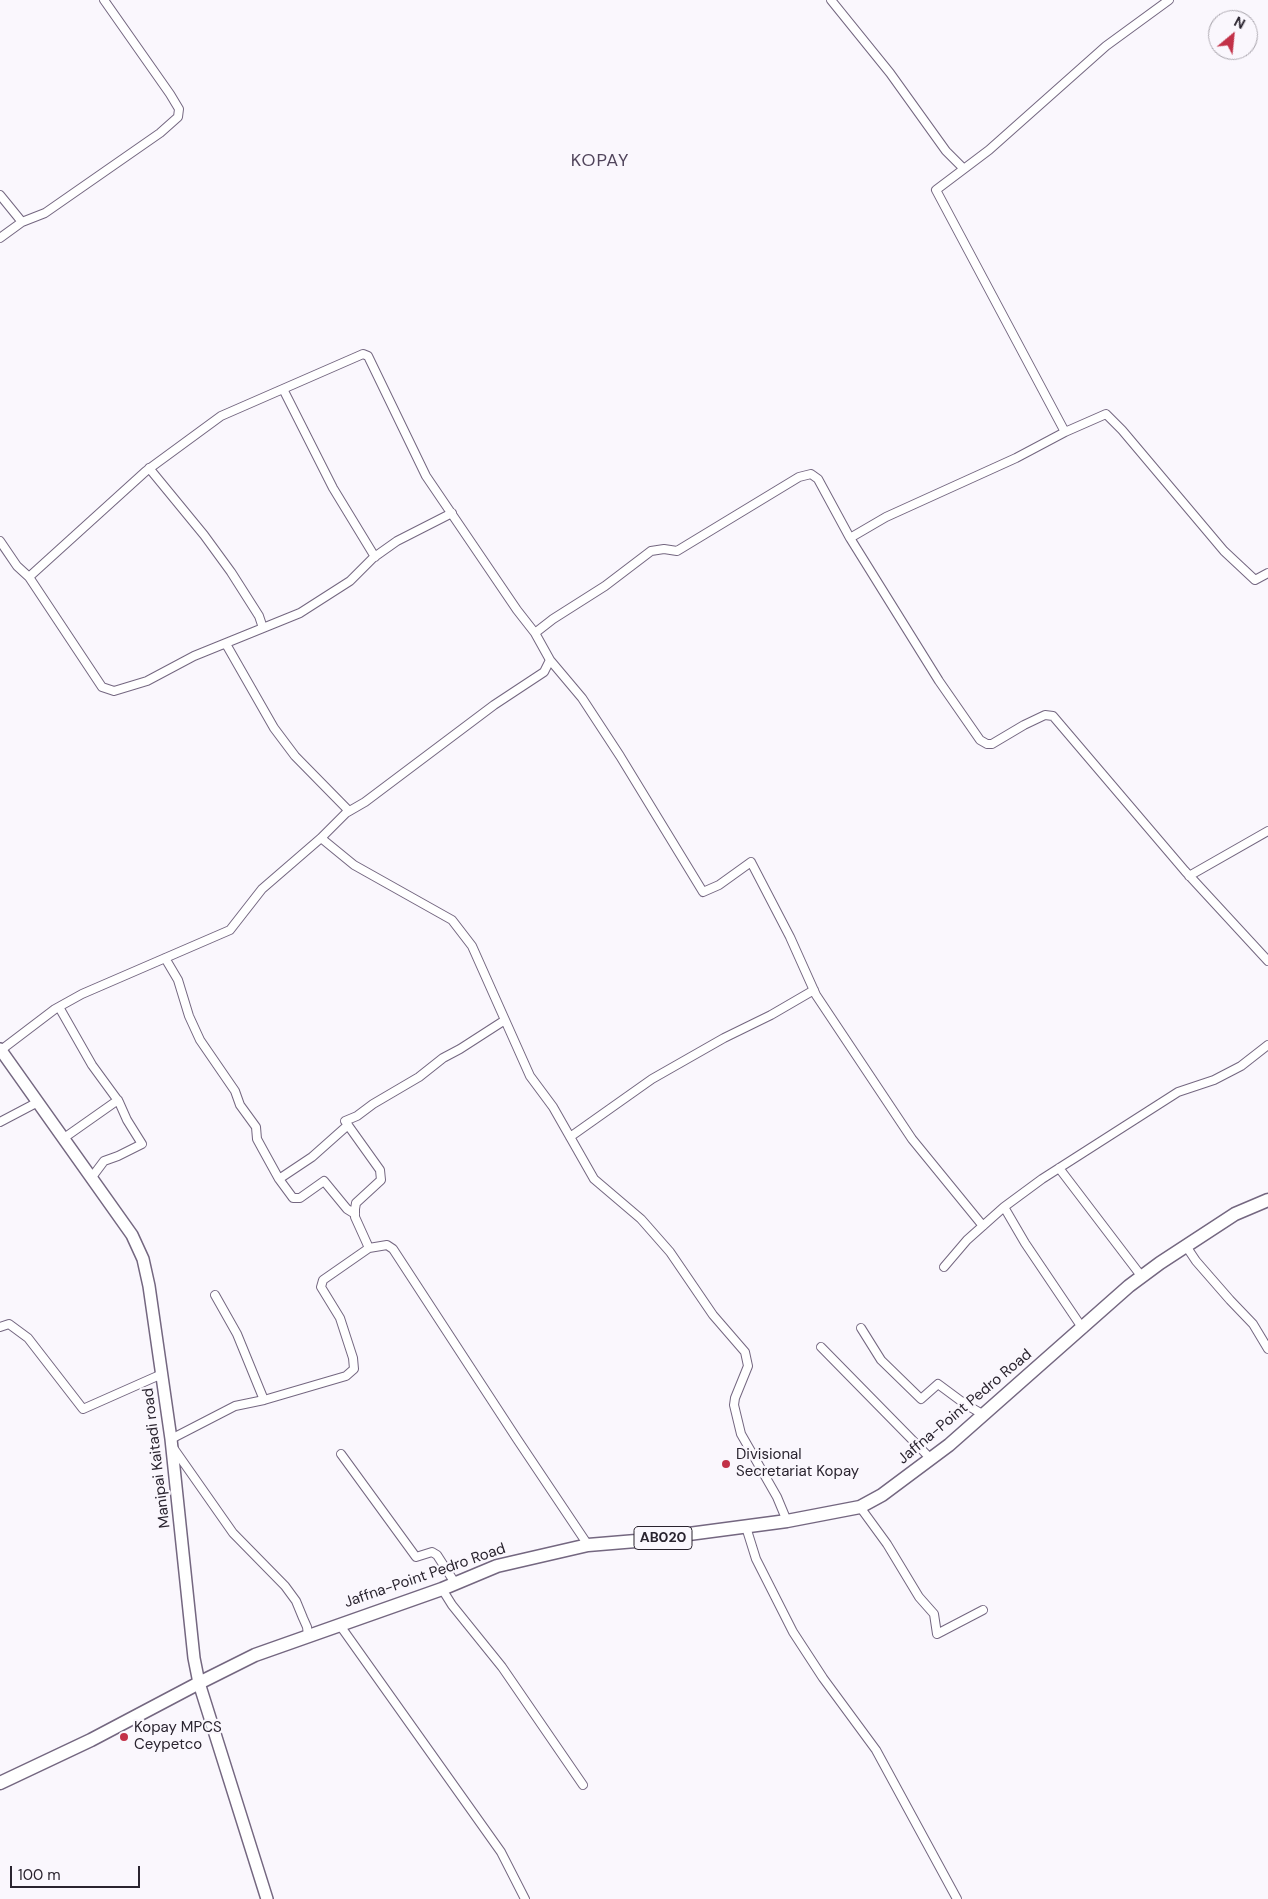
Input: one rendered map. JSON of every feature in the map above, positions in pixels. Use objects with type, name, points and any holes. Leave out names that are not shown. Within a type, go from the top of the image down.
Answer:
[{"type":"main road","name":"Manipai Kaitadi road","points":[[0,1049],[132,1235],[143,1259],[149,1286],[172,1442],[194,1658],[199,1682],[267,1899]]},
{"type":"main road","name":"Jaffna-Point Pedro Road","points":[[0,1783],[91,1740],[199,1682],[255,1655],[442,1589],[497,1566],[588,1545],[746,1527],[787,1521],[860,1506],[882,1495],[949,1445],[1142,1276],[1235,1214],[1268,1200]]},
{"type":"street","points":[[0,238],[22,222],[45,213],[160,133],[178,117],[179,109],[170,94],[104,0]]},
{"type":"street","points":[[831,0],[890,73],[946,151],[964,170]]},
{"type":"street","points":[[1065,432],[936,190],[989,150],[1106,46],[1169,0]]},
{"type":"street","points":[[0,194],[22,222]]},
{"type":"street","points":[[29,577],[149,468],[221,416],[363,354],[368,356],[426,476],[535,634],[550,660],[582,698],[620,756],[703,892],[719,885],[751,862],[790,937],[814,990],[912,1139],[983,1226]]},
{"type":"street","points":[[284,389],[333,488],[375,557]]},
{"type":"street","points":[[850,538],[886,517],[1016,458],[1065,432],[1106,414],[1122,430],[1224,551],[1256,580],[1268,573]]},
{"type":"street","points":[[149,468],[204,535],[231,572],[259,616],[263,628]]},
{"type":"street","points":[[535,634],[553,619],[606,586],[651,551],[664,549],[677,551],[799,477],[811,474],[818,479],[850,538],[939,681],[980,740],[987,744],[992,744],[1045,715],[1053,716],[1189,876],[1268,961]]},
{"type":"street","points":[[0,540],[17,566],[29,577],[102,687],[114,691],[147,680],[194,656],[300,613],[350,581],[375,557],[397,541],[452,513]]},
{"type":"street","points":[[226,644],[274,728],[296,756],[348,811]]},
{"type":"street","points":[[0,1049],[59,1007],[82,994],[230,930],[262,889],[322,838],[348,811],[366,802],[494,705],[544,672],[550,660]]},
{"type":"street","points":[[1189,876],[1268,831]]},
{"type":"street","points":[[322,838],[354,865],[452,920],[472,946],[530,1076],[552,1107],[594,1179],[641,1219],[664,1246],[713,1315],[745,1352],[748,1366],[734,1405],[741,1434],[777,1497],[787,1521]]},
{"type":"street","points":[[165,958],[178,980],[189,1016],[200,1040],[235,1091],[240,1104],[256,1128],[257,1139],[279,1179],[293,1198],[300,1198],[324,1181],[347,1209],[355,1214]]},
{"type":"street","points":[[570,1137],[652,1079],[814,990]]},
{"type":"street","points":[[59,1007],[92,1065],[118,1100],[127,1120],[142,1144],[104,1161],[92,1177]]},
{"type":"street","points":[[369,1248],[355,1214],[356,1203],[381,1180],[380,1170],[345,1121],[357,1116],[373,1104],[419,1077],[443,1058],[505,1020]]},
{"type":"street","points":[[944,1268],[967,1240],[1004,1207],[1059,1168],[1178,1092],[1214,1080],[1240,1066],[1268,1045]]},
{"type":"street","points":[[64,1138],[118,1100]]},
{"type":"street","points":[[0,1122],[38,1102]]},
{"type":"street","points":[[279,1179],[312,1157],[348,1125]]},
{"type":"street","points":[[1059,1168],[1142,1276]]},
{"type":"street","points":[[1004,1207],[1025,1244],[1083,1329]]},
{"type":"street","points":[[308,1635],[307,1627],[296,1601],[285,1586],[233,1532],[172,1442],[235,1406],[264,1400],[346,1376],[354,1369],[353,1358],[340,1318],[321,1287],[324,1280],[369,1248],[387,1245],[393,1249],[588,1545]]},
{"type":"street","points":[[1186,1246],[1196,1261],[1253,1324],[1268,1349]]},
{"type":"street","points":[[215,1295],[237,1334],[264,1400]]},
{"type":"street","points":[[0,1327],[9,1324],[28,1338],[83,1408],[162,1374]]},
{"type":"street","points":[[861,1328],[881,1360],[921,1400],[938,1384],[984,1415]]},
{"type":"street","points":[[822,1347],[930,1459]]},
{"type":"street","points":[[340,1454],[416,1557],[432,1552],[455,1583]]},
{"type":"street","points":[[860,1506],[887,1544],[919,1596],[934,1614],[938,1634],[983,1610]]},
{"type":"street","points":[[746,1527],[756,1559],[793,1632],[823,1678],[876,1750],[957,1899]]},
{"type":"street","points":[[442,1589],[452,1605],[502,1667],[582,1785]]},
{"type":"street","points":[[339,1624],[502,1852],[525,1899]]},
{"type":"place","name":"Divisional Secretariat Kopay","points":[[726,1464]]},
{"type":"place","name":"Kopay MPCS Ceypetco","points":[[124,1737]]},
{"type":"district","name":"KOPAY","points":[[600,161]]}]
